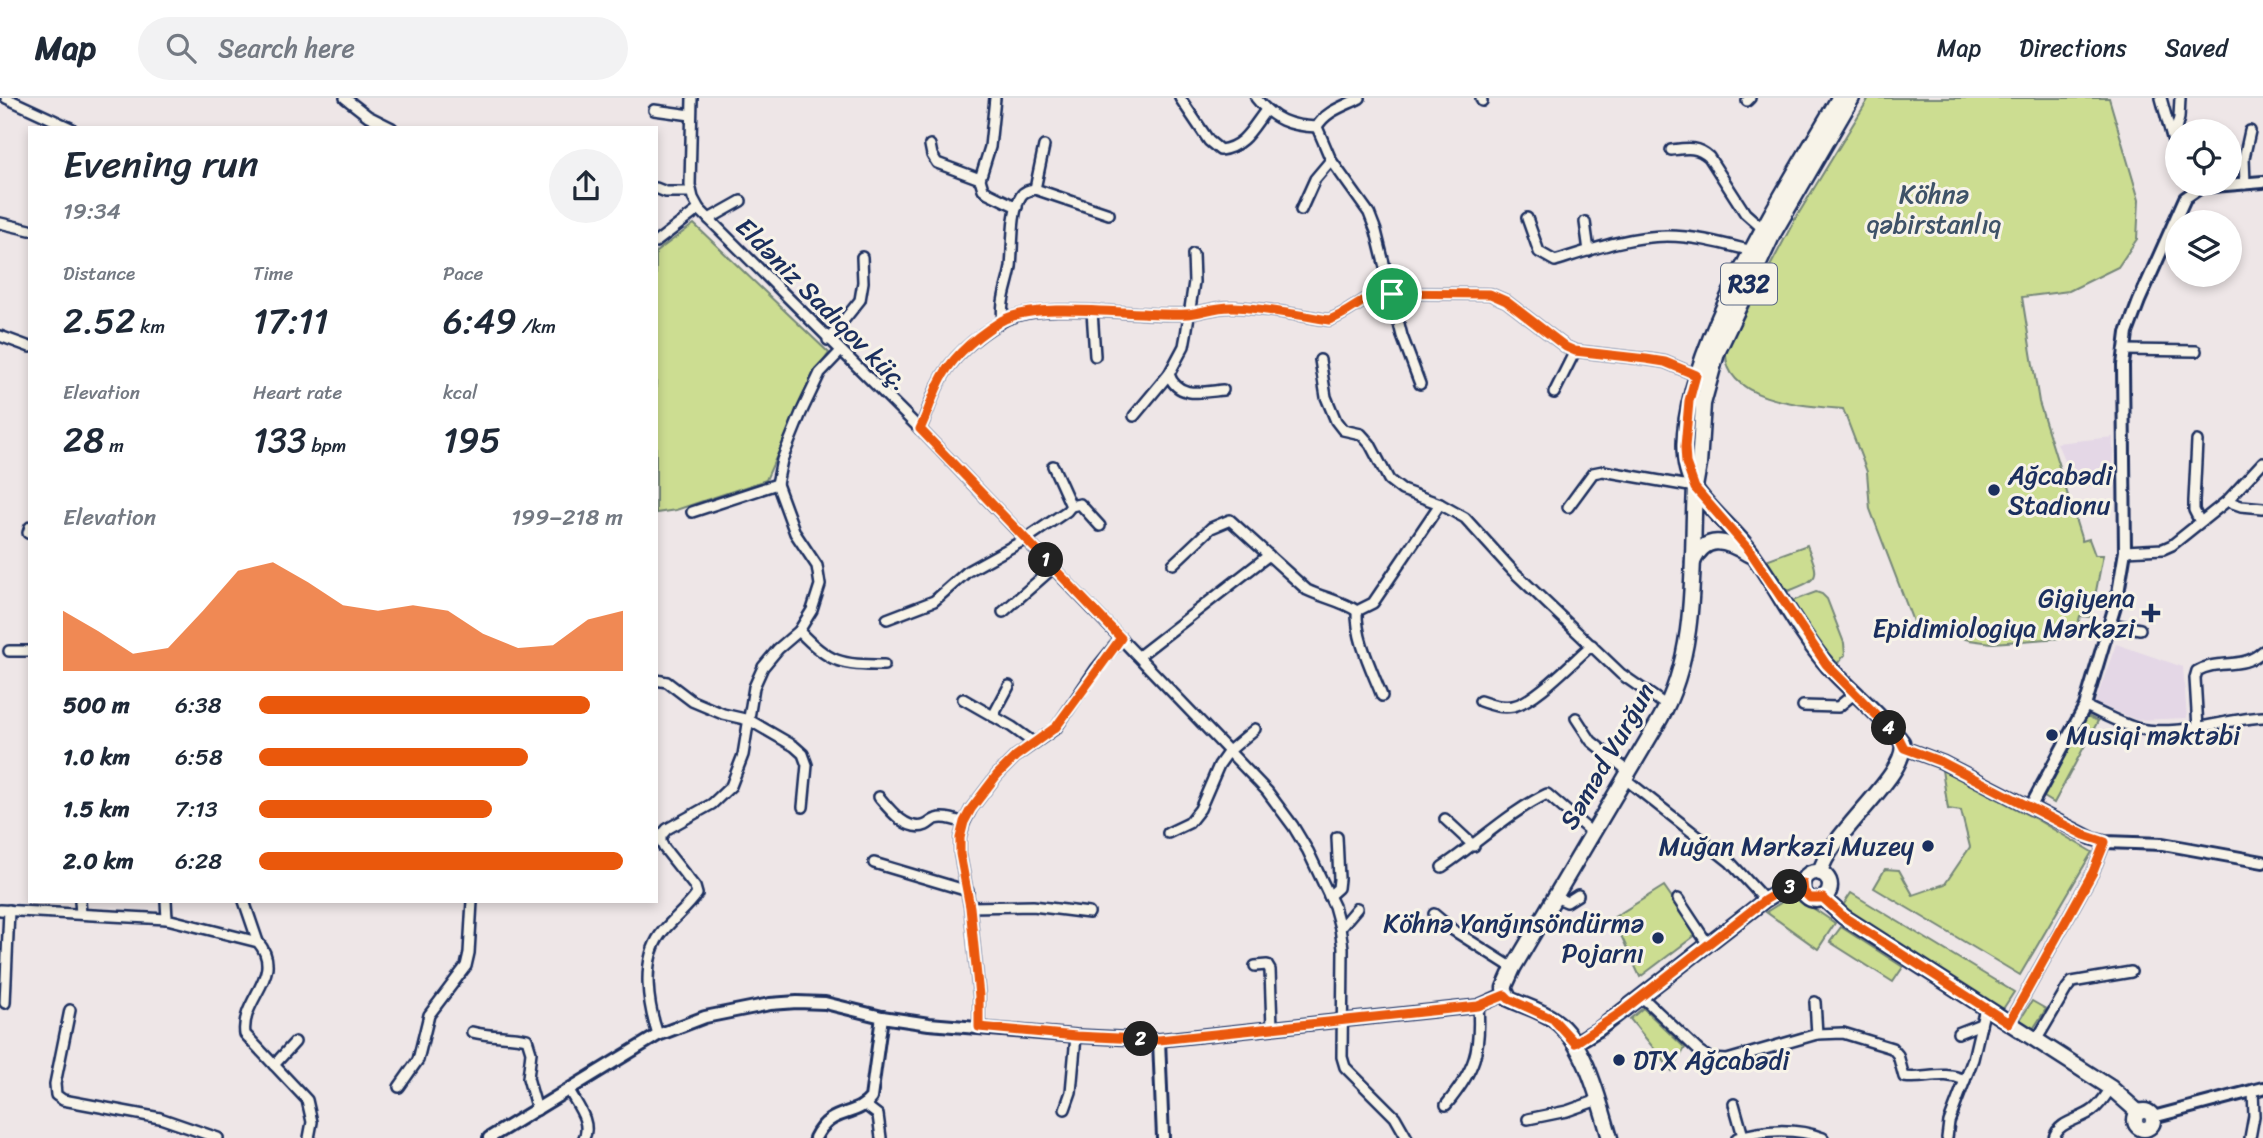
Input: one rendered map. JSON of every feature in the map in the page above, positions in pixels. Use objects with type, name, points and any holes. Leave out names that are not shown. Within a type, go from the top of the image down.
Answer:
[{"type":"main road","name":"Səməd Vurğun","points":[[1695,488],[1686,463],[1685,447],[1689,401],[1706,348],[1763,229],[1848,98]]},
{"type":"main road","name":"Səməd Vurğun","points":[[1505,995],[1504,988],[1513,968],[1667,706],[1679,673],[1688,629],[1695,488],[1703,404],[1717,353],[1773,234],[1848,98]]},
{"type":"main road","points":[[1695,488],[1758,562],[1820,656],[1899,738],[1904,748],[1894,772],[1829,850],[1820,873]]},
{"type":"main road","points":[[1691,567],[1702,548],[1718,542],[1735,546],[1758,562]]},
{"type":"main road","points":[[1575,1043],[1598,1029],[1707,943],[1780,891],[1803,883],[1807,876],[1820,873],[1827,877],[1829,891],[1823,898],[1815,900],[1806,896],[1803,883]]},
{"type":"main road","points":[[1823,898],[1844,917],[2111,1088],[2138,1112],[2135,1121],[2137,1126],[2143,1129],[2152,1128]]},
{"type":"main road","points":[[1505,995],[1553,1019],[1575,1043],[1610,1138]]},
{"type":"street","points":[[6,98],[67,126]]},
{"type":"street","points":[[346,98],[368,116],[389,126]]},
{"type":"street","name":"Eldəniz Sadıqov küç.","points":[[692,98],[691,192],[699,209],[920,429],[1139,656],[1267,791],[1293,826],[1329,896],[1340,928],[1343,948],[1342,1057],[1345,1067],[1395,1117],[1407,1138]]},
{"type":"street","points":[[995,98],[990,147],[980,180],[983,189],[988,193],[1017,207]]},
{"type":"street","points":[[1180,98],[1209,141],[1220,149],[1231,148],[1242,142],[1266,110]]},
{"type":"street","points":[[1256,98],[1282,122],[1317,127]]},
{"type":"street","points":[[1360,98],[1328,114],[1321,119],[1317,127],[1331,160],[1369,213],[1402,336],[1420,383]]},
{"type":"street","points":[[2161,98],[2167,119]]},
{"type":"street","points":[[2179,119],[2180,98]]},
{"type":"street","points":[[654,110],[691,115]]},
{"type":"street","points":[[2245,184],[2244,158],[2250,131]]},
{"type":"street","points":[[930,145],[937,163],[980,180]]},
{"type":"street","points":[[1035,189],[1044,146]]},
{"type":"street","points":[[1671,150],[1702,150],[1745,213],[1763,229]]},
{"type":"street","points":[[1301,210],[1315,179],[1331,160]]},
{"type":"street","points":[[2242,184],[2263,182]]},
{"type":"street","points":[[658,189],[666,192],[691,192]]},
{"type":"street","points":[[1003,320],[1002,295],[1010,270],[1017,207],[1021,195],[1027,190],[1035,189],[1109,214]]},
{"type":"street","points":[[2031,806],[2085,706],[2111,624],[2122,578],[2124,551],[2124,350],[2138,301],[2186,196]]},
{"type":"street","points":[[709,219],[741,201]]},
{"type":"street","points":[[658,240],[699,209]]},
{"type":"street","points":[[1527,218],[1539,252],[1555,261],[1638,239],[1665,236],[1706,239],[1752,251]]},
{"type":"street","points":[[1585,222],[1589,251]]},
{"type":"street","points":[[0,223],[28,230]]},
{"type":"street","points":[[1134,416],[1168,374],[1184,346],[1194,282],[1193,254]]},
{"type":"street","points":[[828,340],[860,300],[863,282],[862,257]]},
{"type":"street","points":[[920,429],[950,364],[968,346],[1003,320],[1026,312],[1189,314],[1210,308],[1234,307],[1329,320],[1378,293],[1490,294],[1506,301],[1575,351],[1665,362],[1696,375]]},
{"type":"street","points":[[1092,311],[1095,356]]},
{"type":"street","points":[[0,336],[28,346]]},
{"type":"street","points":[[2124,350],[2196,351]]},
{"type":"street","points":[[1554,393],[1575,351]]},
{"type":"street","points":[[658,1035],[651,1015],[649,995],[653,946],[697,894],[695,887],[664,848],[658,836],[712,804],[731,786],[743,755],[754,687],[763,667],[778,649],[799,631],[812,610],[820,585],[817,566],[795,533],[777,484],[782,460],[820,373],[840,352]]},
{"type":"street","points":[[1321,360],[1326,397],[1336,421],[1343,430],[1360,434],[1370,444],[1389,480],[1402,490],[1465,518],[1513,571],[1621,674],[1667,706]]},
{"type":"street","points":[[1168,374],[1171,382],[1190,393],[1223,390]]},
{"type":"street","points":[[2197,441],[2194,501],[2200,522]]},
{"type":"street","points":[[2124,551],[2163,549],[2184,537],[2227,501],[2263,462]]},
{"type":"street","points":[[1053,466],[1071,506]]},
{"type":"street","points":[[1568,507],[1593,473],[1603,471],[1695,488]]},
{"type":"street","points":[[692,512],[777,484]]},
{"type":"street","points":[[2227,501],[2241,506],[2263,508]]},
{"type":"street","points":[[887,619],[934,601],[968,571],[1026,539],[1071,506],[1080,504],[1100,526]]},
{"type":"street","points":[[1357,611],[1373,603],[1440,505]]},
{"type":"street","points":[[1173,564],[1211,528],[1230,520],[1307,590],[1344,602],[1357,611]]},
{"type":"street","points":[[1139,656],[1269,555]]},
{"type":"street","points":[[1003,612],[1054,568]]},
{"type":"street","points":[[1357,611],[1357,624],[1382,696]]},
{"type":"street","points":[[2111,624],[2140,629]]},
{"type":"street","points":[[799,631],[815,648],[829,657],[851,665],[884,665]]},
{"type":"street","points":[[979,1027],[979,996],[970,907],[960,854],[964,822],[997,775],[1016,756],[1056,727],[1121,638]]},
{"type":"street","points":[[1480,701],[1493,706],[1516,705],[1538,693],[1592,645]]},
{"type":"street","points":[[9,651],[28,651]]},
{"type":"street","points":[[2198,728],[2195,678],[2197,671],[2245,663],[2255,659],[2263,651]]},
{"type":"street","points":[[658,680],[667,682],[692,701],[723,714],[749,720],[794,746],[803,754],[807,765],[803,807]]},
{"type":"street","points":[[993,716],[1009,686]]},
{"type":"street","points":[[1803,706],[1838,707],[1855,693]]},
{"type":"street","points":[[963,699],[1034,743]]},
{"type":"street","points":[[2085,706],[2147,729],[2198,728],[2263,717]]},
{"type":"street","points":[[1576,718],[1591,741],[1626,775],[1730,862],[1765,900]]},
{"type":"street","points":[[1168,833],[1189,823],[1200,809],[1219,765],[1229,751],[1255,729]]},
{"type":"street","points":[[1904,748],[1935,759],[2084,835],[2105,842],[2163,844],[2263,862]]},
{"type":"street","points":[[1442,867],[1529,803],[1547,794],[1592,833]]},
{"type":"street","points":[[879,797],[896,817],[915,826],[926,825],[933,819],[942,818],[964,822]]},
{"type":"street","points":[[1445,820],[1474,846]]},
{"type":"street","points":[[1329,896],[1338,888],[1337,837]]},
{"type":"street","points":[[2009,1023],[2093,872],[2105,842]]},
{"type":"street","points":[[874,863],[968,891]]},
{"type":"street","points":[[1555,897],[1567,902],[1578,895]]},
{"type":"street","points":[[1678,899],[1707,943]]},
{"type":"street","points":[[80,903],[81,914]]},
{"type":"street","points":[[166,903],[167,919]]},
{"type":"street","points":[[245,903],[258,942],[267,953],[268,965],[265,977],[246,1014],[243,1025],[245,1034],[307,1100],[312,1122],[309,1138]]},
{"type":"street","points":[[399,1087],[418,1060],[429,1015],[466,966],[472,903]]},
{"type":"street","points":[[970,907],[1033,906],[1089,913]]},
{"type":"street","points":[[1340,928],[1357,908]]},
{"type":"street","points":[[5,1003],[5,910],[167,919],[258,942]]},
{"type":"street","points":[[1434,914],[1453,930],[1513,968]]},
{"type":"street","points":[[1255,966],[1267,965],[1270,971],[1272,1027]]},
{"type":"street","points":[[2037,1039],[2072,982],[2131,972]]},
{"type":"street","points":[[489,1138],[658,1035],[705,1017],[770,1004],[825,1003],[882,1017],[929,1024],[1159,1040],[1478,1006],[1505,995]]},
{"type":"street","points":[[1641,996],[1699,1051],[1712,1059],[1727,1060],[1817,1034],[1843,1033],[1892,1048],[1898,1055],[1902,1073],[1907,1078],[1941,1074],[1954,1075],[1965,1080]]},
{"type":"street","points":[[1815,1002],[1817,1034]]},
{"type":"street","points":[[1446,1105],[1464,1084],[1477,1052],[1478,1006]]},
{"type":"street","points":[[1947,1138],[1949,1122],[1965,1080],[1985,1008]]},
{"type":"street","points":[[70,1010],[55,1084],[56,1095],[63,1100],[160,1118],[218,1138]]},
{"type":"street","points":[[815,1138],[831,1117],[865,1105],[873,1090],[882,1017]]},
{"type":"street","points":[[1958,1033],[1981,1024]]},
{"type":"street","points":[[472,1032],[527,1039],[531,1052],[528,1078],[537,1110]]},
{"type":"street","points":[[1065,1109],[1072,1091],[1076,1036]]},
{"type":"street","points":[[1159,1040],[1163,1138]]},
{"type":"street","points":[[274,1065],[295,1041]]},
{"type":"street","points":[[2054,1138],[2056,1130],[2092,1112],[2111,1088]]},
{"type":"street","points":[[2152,1128],[2258,1089],[2250,1138]]},
{"type":"street","points":[[569,1090],[586,1121],[584,1138]]},
{"type":"street","points":[[1528,1119],[1567,1111],[1598,1100]]},
{"type":"street","points":[[1734,1104],[1740,1137],[1776,1131],[1788,1135],[1810,1133],[1823,1138]]},
{"type":"street","points":[[865,1105],[878,1115],[881,1138]]},
{"type":"shaded area","points":[[2113,437],[2112,487],[2075,486],[2057,443]]},
{"type":"shaded area","points":[[2116,644],[2183,667],[2187,718],[2137,720],[2095,703]]},
{"type":"green space","name":"Köhnə qəbirstanlıq","points":[[1869,98],[2109,98],[2139,200],[2137,239],[2118,267],[2069,291],[2022,297],[2039,402],[2082,541],[2089,539],[2095,555],[2103,555],[2091,617],[2080,616],[2075,637],[1992,643],[1969,640],[1914,624],[1870,509],[1867,472],[1843,409],[1789,403],[1770,398],[1752,391],[1738,381],[1728,367],[1726,350],[1794,221]]},
{"type":"green space","points":[[694,224],[829,353],[811,379],[766,480],[676,510],[658,513],[658,251]]},
{"type":"green space","points":[[1807,545],[1815,575],[1807,583],[1788,591],[1766,560]]},
{"type":"green space","points":[[1816,592],[1827,599],[1844,643],[1845,655],[1836,665],[1792,601]]},
{"type":"green space","points":[[2087,716],[2098,721],[2054,803],[2044,797]]},
{"type":"green space","points":[[1942,770],[2092,852],[2020,975],[1874,888],[1885,869],[1899,870],[1913,895],[1945,884],[1970,847],[1961,811],[1948,809]]},
{"type":"green space","points":[[1664,886],[1697,934],[1640,977],[1613,918]]},
{"type":"green space","points":[[1851,893],[2014,992],[2003,1009],[1840,910]]},
{"type":"green space","points":[[1787,899],[1801,900],[1835,923],[1818,949],[1766,912]]},
{"type":"green space","points":[[1841,927],[1903,967],[1893,982],[1830,942]]},
{"type":"green space","points":[[2032,1001],[2046,1009],[2033,1029],[2020,1020]]},
{"type":"green space","points":[[1643,1008],[1685,1048],[1672,1071],[1630,1019]]},
{"type":"place","name":"Ağcabədi Stadionu","points":[[1994,490]]},
{"type":"place","name":"Gigiyena Epidimiologiya Mərkəzi","points":[[2151,613]]},
{"type":"place","name":"Musiqi məktəbi","points":[[2052,735]]},
{"type":"place","name":"Muğan Mərkəzi Muzey","points":[[1928,846]]},
{"type":"place","name":"Köhnə Yanğınsöndürmə Pojarnı","points":[[1658,938]]},
{"type":"place","name":"DTX Ağcabədi","points":[[1619,1060]]},
{"type":"route","points":[[1378,293],[1392,294],[1490,294],[1506,301],[1575,351],[1665,362],[1696,375],[1689,401],[1685,447],[1686,463],[1695,488],[1749,550],[1826,664],[1899,738],[1904,748],[1942,762],[2084,835],[2105,842],[2093,872],[2009,1023],[1844,917],[1823,898],[1815,900],[1806,896],[1803,883],[1765,900],[1620,1013],[1575,1043],[1553,1019],[1505,995],[1478,1006],[1159,1040],[979,1027],[979,996],[970,907],[960,854],[964,822],[997,775],[1016,756],[1056,727],[1068,713],[1121,638],[920,429],[939,383],[950,364],[968,346],[1003,320],[1026,312],[1189,314],[1210,308],[1234,307],[1329,320],[1339,317],[1378,293]]}]
